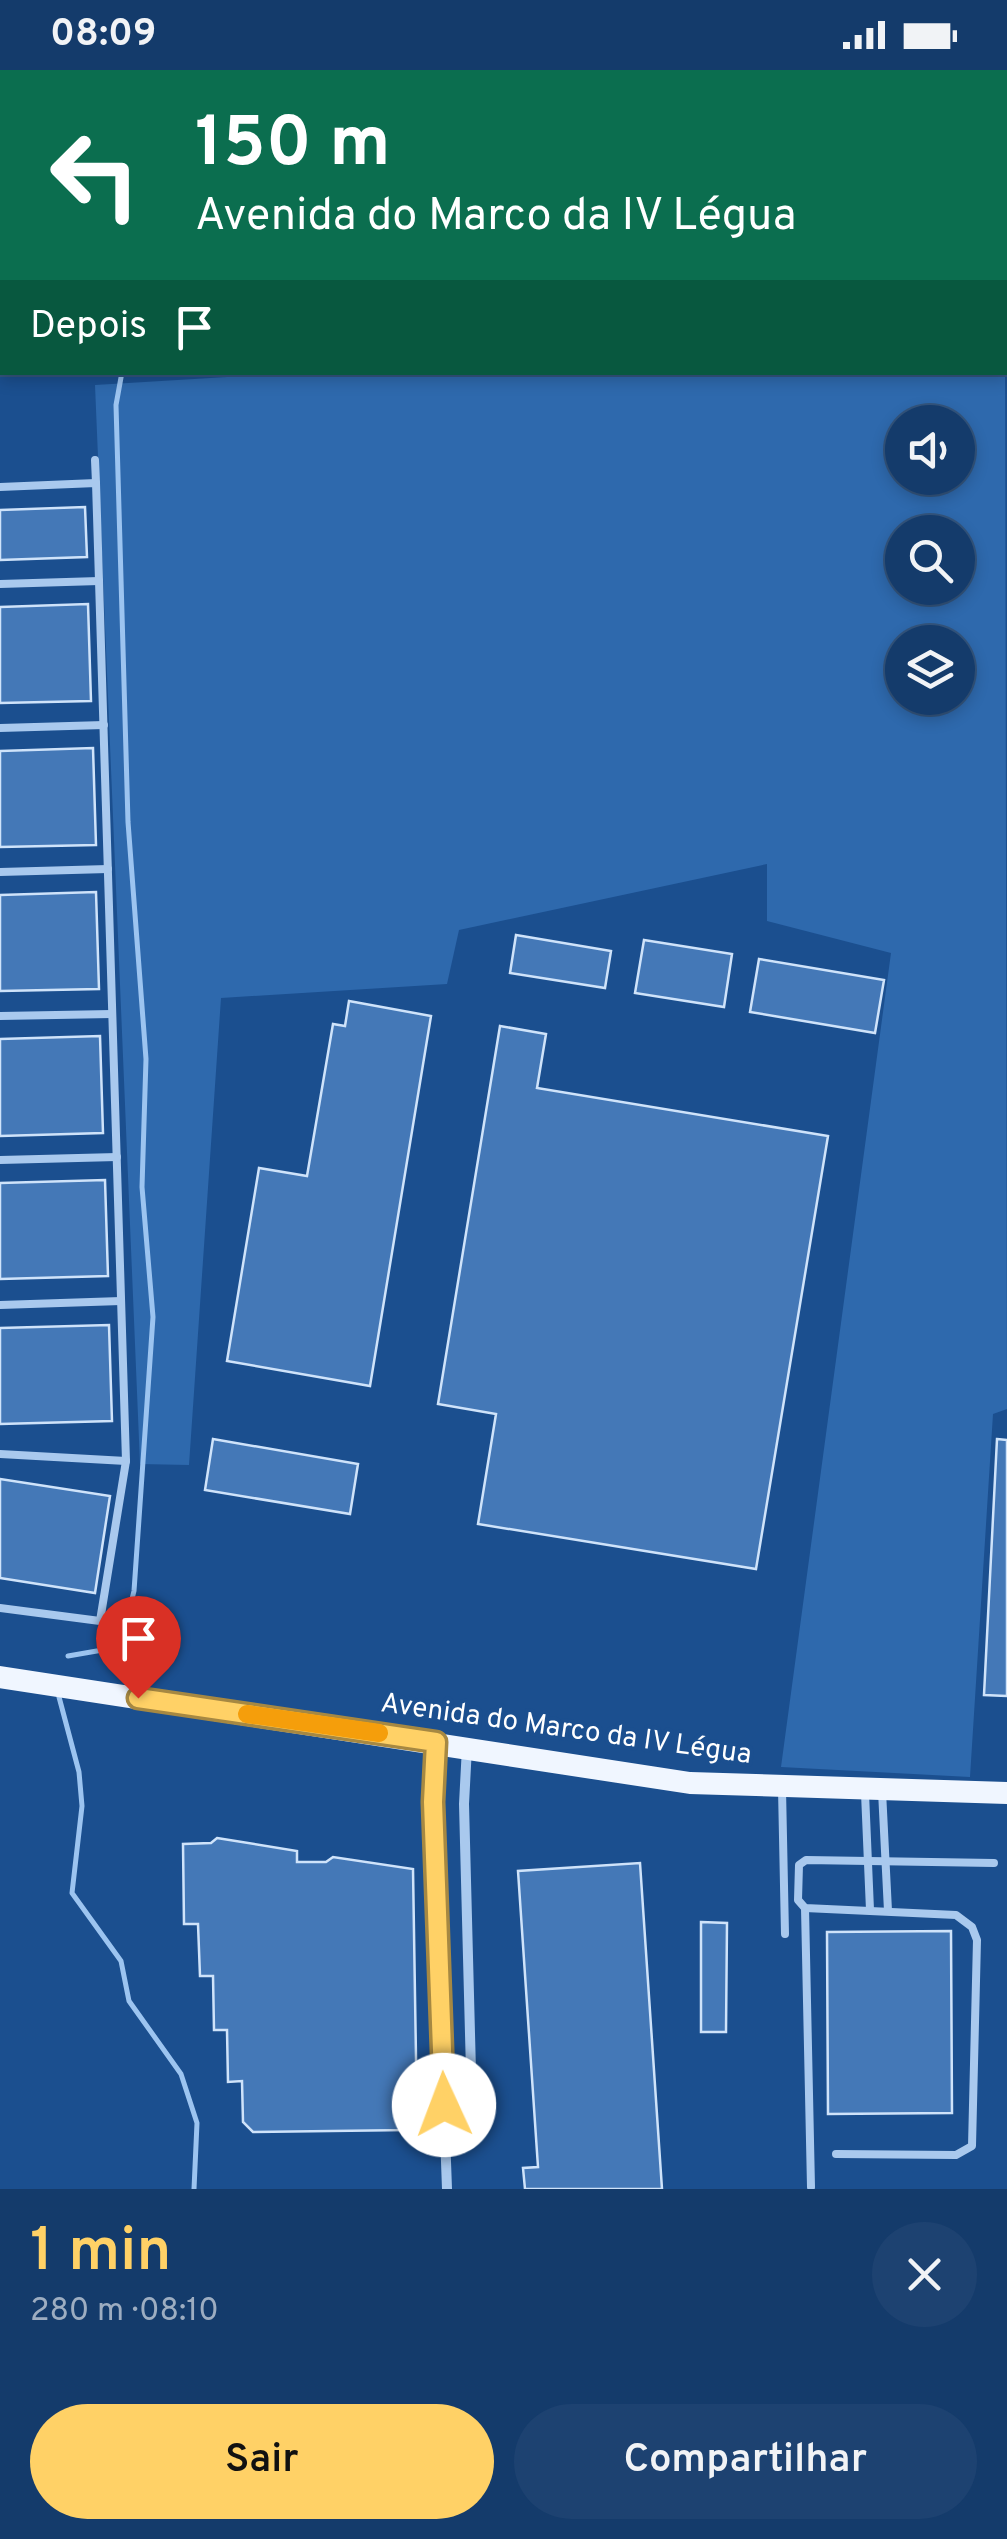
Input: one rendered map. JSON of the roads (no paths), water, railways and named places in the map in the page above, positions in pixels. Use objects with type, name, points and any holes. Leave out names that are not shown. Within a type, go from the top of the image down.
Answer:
[{"type":"main road","name":"Avenida do Marco da IV Légua","points":[[0,1677],[690,1783],[1007,1793]]},
{"type":"street","points":[[436,1742],[433,1802],[447,2189]]},
{"type":"street","points":[[446,2143],[465,2133],[472,2110],[464,1804],[467,1746]]},
{"type":"lane","points":[[0,1608],[100,1621],[126,1461],[95,460]]},
{"type":"lane","points":[[0,487],[96,484]]},
{"type":"lane","points":[[0,584],[99,581]]},
{"type":"lane","points":[[0,728],[104,724]]},
{"type":"lane","points":[[0,872],[108,869]]},
{"type":"lane","points":[[0,1016],[112,1014]]},
{"type":"lane","points":[[0,1160],[117,1157]]},
{"type":"lane","points":[[0,1304],[121,1302]]},
{"type":"lane","points":[[0,1454],[126,1461]]},
{"type":"lane","points":[[782,1788],[784,1934]]},
{"type":"lane","points":[[870,1910],[874,1788]]},
{"type":"lane","points":[[874,1788],[886,1862],[888,1911]]},
{"type":"lane","points":[[836,2154],[956,2156],[972,2146],[977,1940],[972,1927],[956,1914],[806,1908],[798,1900],[802,1862],[994,1863]]},
{"type":"lane","points":[[806,1908],[811,2187]]},
{"type":"waterway","points":[[68,1656],[114,1648],[126,1623],[134,1591],[153,1317],[142,1187],[146,1059],[128,822],[116,405],[121,375]]},
{"type":"waterway","points":[[59,1697],[79,1772],[82,1806],[72,1893],[121,1961],[129,2001],[181,2074],[197,2123],[194,2189]]}]
